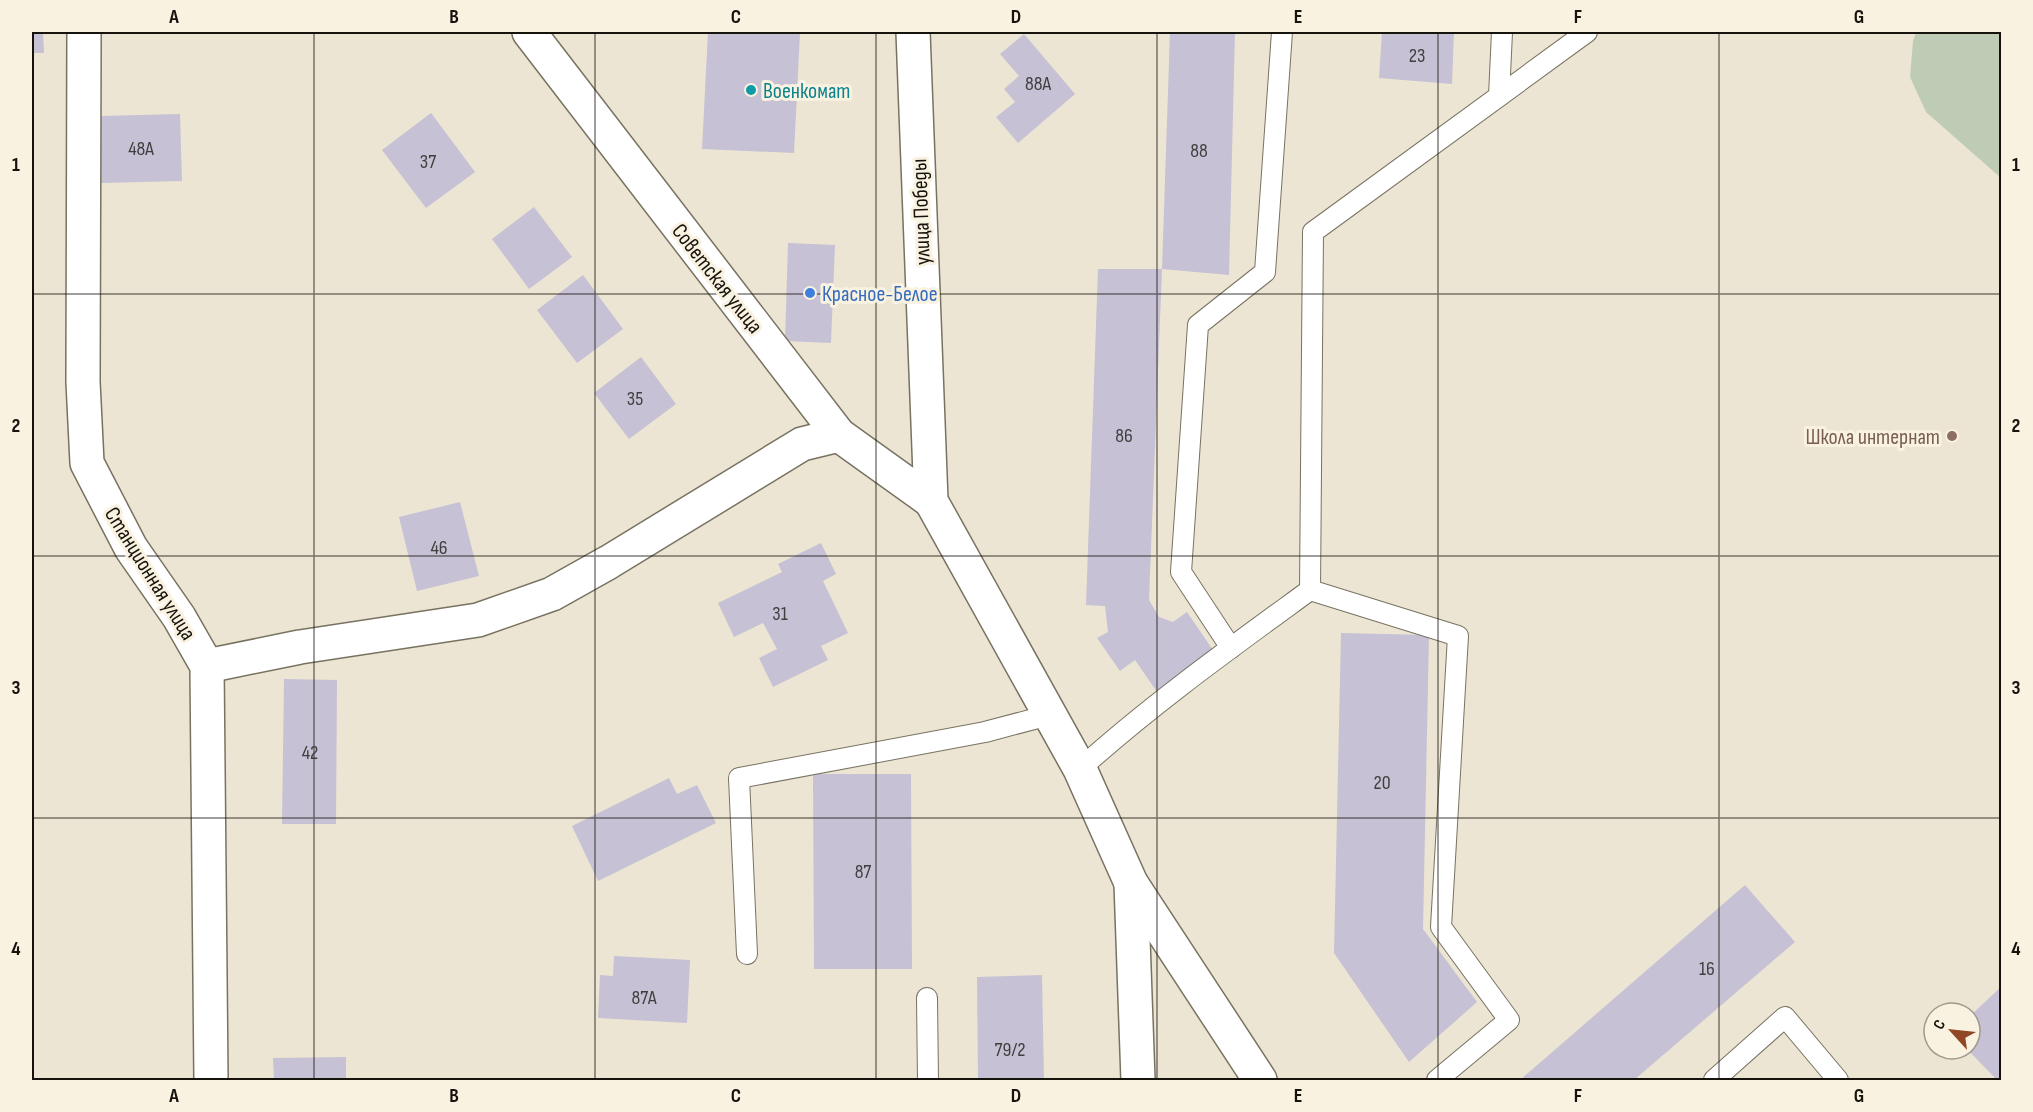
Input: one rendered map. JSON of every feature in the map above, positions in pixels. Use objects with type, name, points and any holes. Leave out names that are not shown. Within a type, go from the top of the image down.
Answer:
[{"type":"street","name":"Станционная улица","points":[[84,32],[83,382],[87,463],[131,548],[179,616],[207,666],[211,1080]]},
{"type":"street","name":"Советская улица","points":[[529,32],[839,435],[931,501]]},
{"type":"street","name":"улица Победы","points":[[913,32],[931,501]]},
{"type":"street","points":[[207,666],[300,647],[478,620],[552,594],[609,562],[802,444],[839,435]]},
{"type":"street","points":[[931,501],[1080,769],[1131,883],[1260,1080]]},
{"type":"street","points":[[1131,883],[1138,1080]]},
{"type":"lane","points":[[1232,648],[1181,572],[1198,325],[1265,272],[1282,32]]},
{"type":"lane","points":[[1498,96],[1502,32]]},
{"type":"lane","points":[[1310,590],[1313,232],[1587,32]]},
{"type":"lane","points":[[1080,769],[1232,648],[1310,590]]},
{"type":"lane","points":[[1310,590],[1458,636],[1441,927],[1509,1020],[1437,1080]]},
{"type":"lane","points":[[747,954],[739,778],[985,732],[1048,715]]},
{"type":"lane","points":[[927,998],[928,1080]]},
{"type":"lane","points":[[1714,1080],[1785,1017],[1838,1080]]},
{"type":"green space","points":[[1916,32],[2001,32],[2001,178],[1926,112],[1910,77]]},
{"type":"building","points":[[32,32],[43,32],[44,53],[32,53]]},
{"type":"building","name":"Военкомат","points":[[708,32],[800,32],[794,153],[702,149]]},
{"type":"building","points":[[1170,32],[1235,32],[1229,275],[1162,269]]},
{"type":"building","points":[[1382,32],[1454,32],[1452,84],[1379,78]]},
{"type":"building","points":[[1024,34],[1075,94],[1018,143],[996,117],[1015,102],[1004,89],[1019,76],[1000,54]]},
{"type":"building","points":[[431,113],[475,172],[426,208],[382,150]]},
{"type":"building","points":[[180,114],[182,181],[101,183],[100,116]]},
{"type":"building","points":[[534,207],[572,257],[529,289],[492,239]]},
{"type":"building","name":"Красное-Белое","points":[[788,243],[835,245],[831,343],[785,341]]},
{"type":"building","points":[[1098,269],[1162,269],[1149,600],[1159,617],[1173,622],[1187,612],[1219,659],[1164,702],[1135,660],[1120,671],[1097,638],[1108,632],[1105,606],[1086,605]]},
{"type":"building","points":[[583,275],[623,329],[577,363],[537,310]]},
{"type":"building","points":[[641,357],[676,404],[629,439],[594,393]]},
{"type":"building","points":[[460,502],[479,576],[417,591],[399,517]]},
{"type":"building","points":[[821,543],[836,574],[823,581],[848,633],[821,646],[828,660],[773,687],[759,658],[777,649],[763,623],[734,637],[718,603],[782,572],[778,564]]},
{"type":"building","points":[[1341,633],[1429,635],[1423,929],[1477,1002],[1409,1062],[1334,953]]},
{"type":"building","points":[[284,679],[337,680],[336,824],[282,824]]},
{"type":"building","points":[[813,774],[911,774],[912,969],[814,969]]},
{"type":"building","points":[[669,778],[677,794],[697,785],[716,823],[598,881],[572,826]]},
{"type":"building","points":[[1745,885],[1795,942],[1634,1080],[1520,1080]]},
{"type":"building","points":[[614,956],[690,960],[687,1023],[598,1018],[600,975],[613,976]]},
{"type":"building","points":[[1042,975],[1044,1080],[978,1080],[977,977]]},
{"type":"building","points":[[2002,986],[2002,1080],[1997,1080],[1979,1061],[1982,1061],[1982,1005]]},
{"type":"building","points":[[346,1057],[346,1080],[274,1080],[273,1058]]},
{"type":"place","name":"Военкомат","points":[[751,90]]},
{"type":"place","name":"Красное-Белое","points":[[810,293]]},
{"type":"place","name":"Школа интернат","points":[[1952,436]]}]
